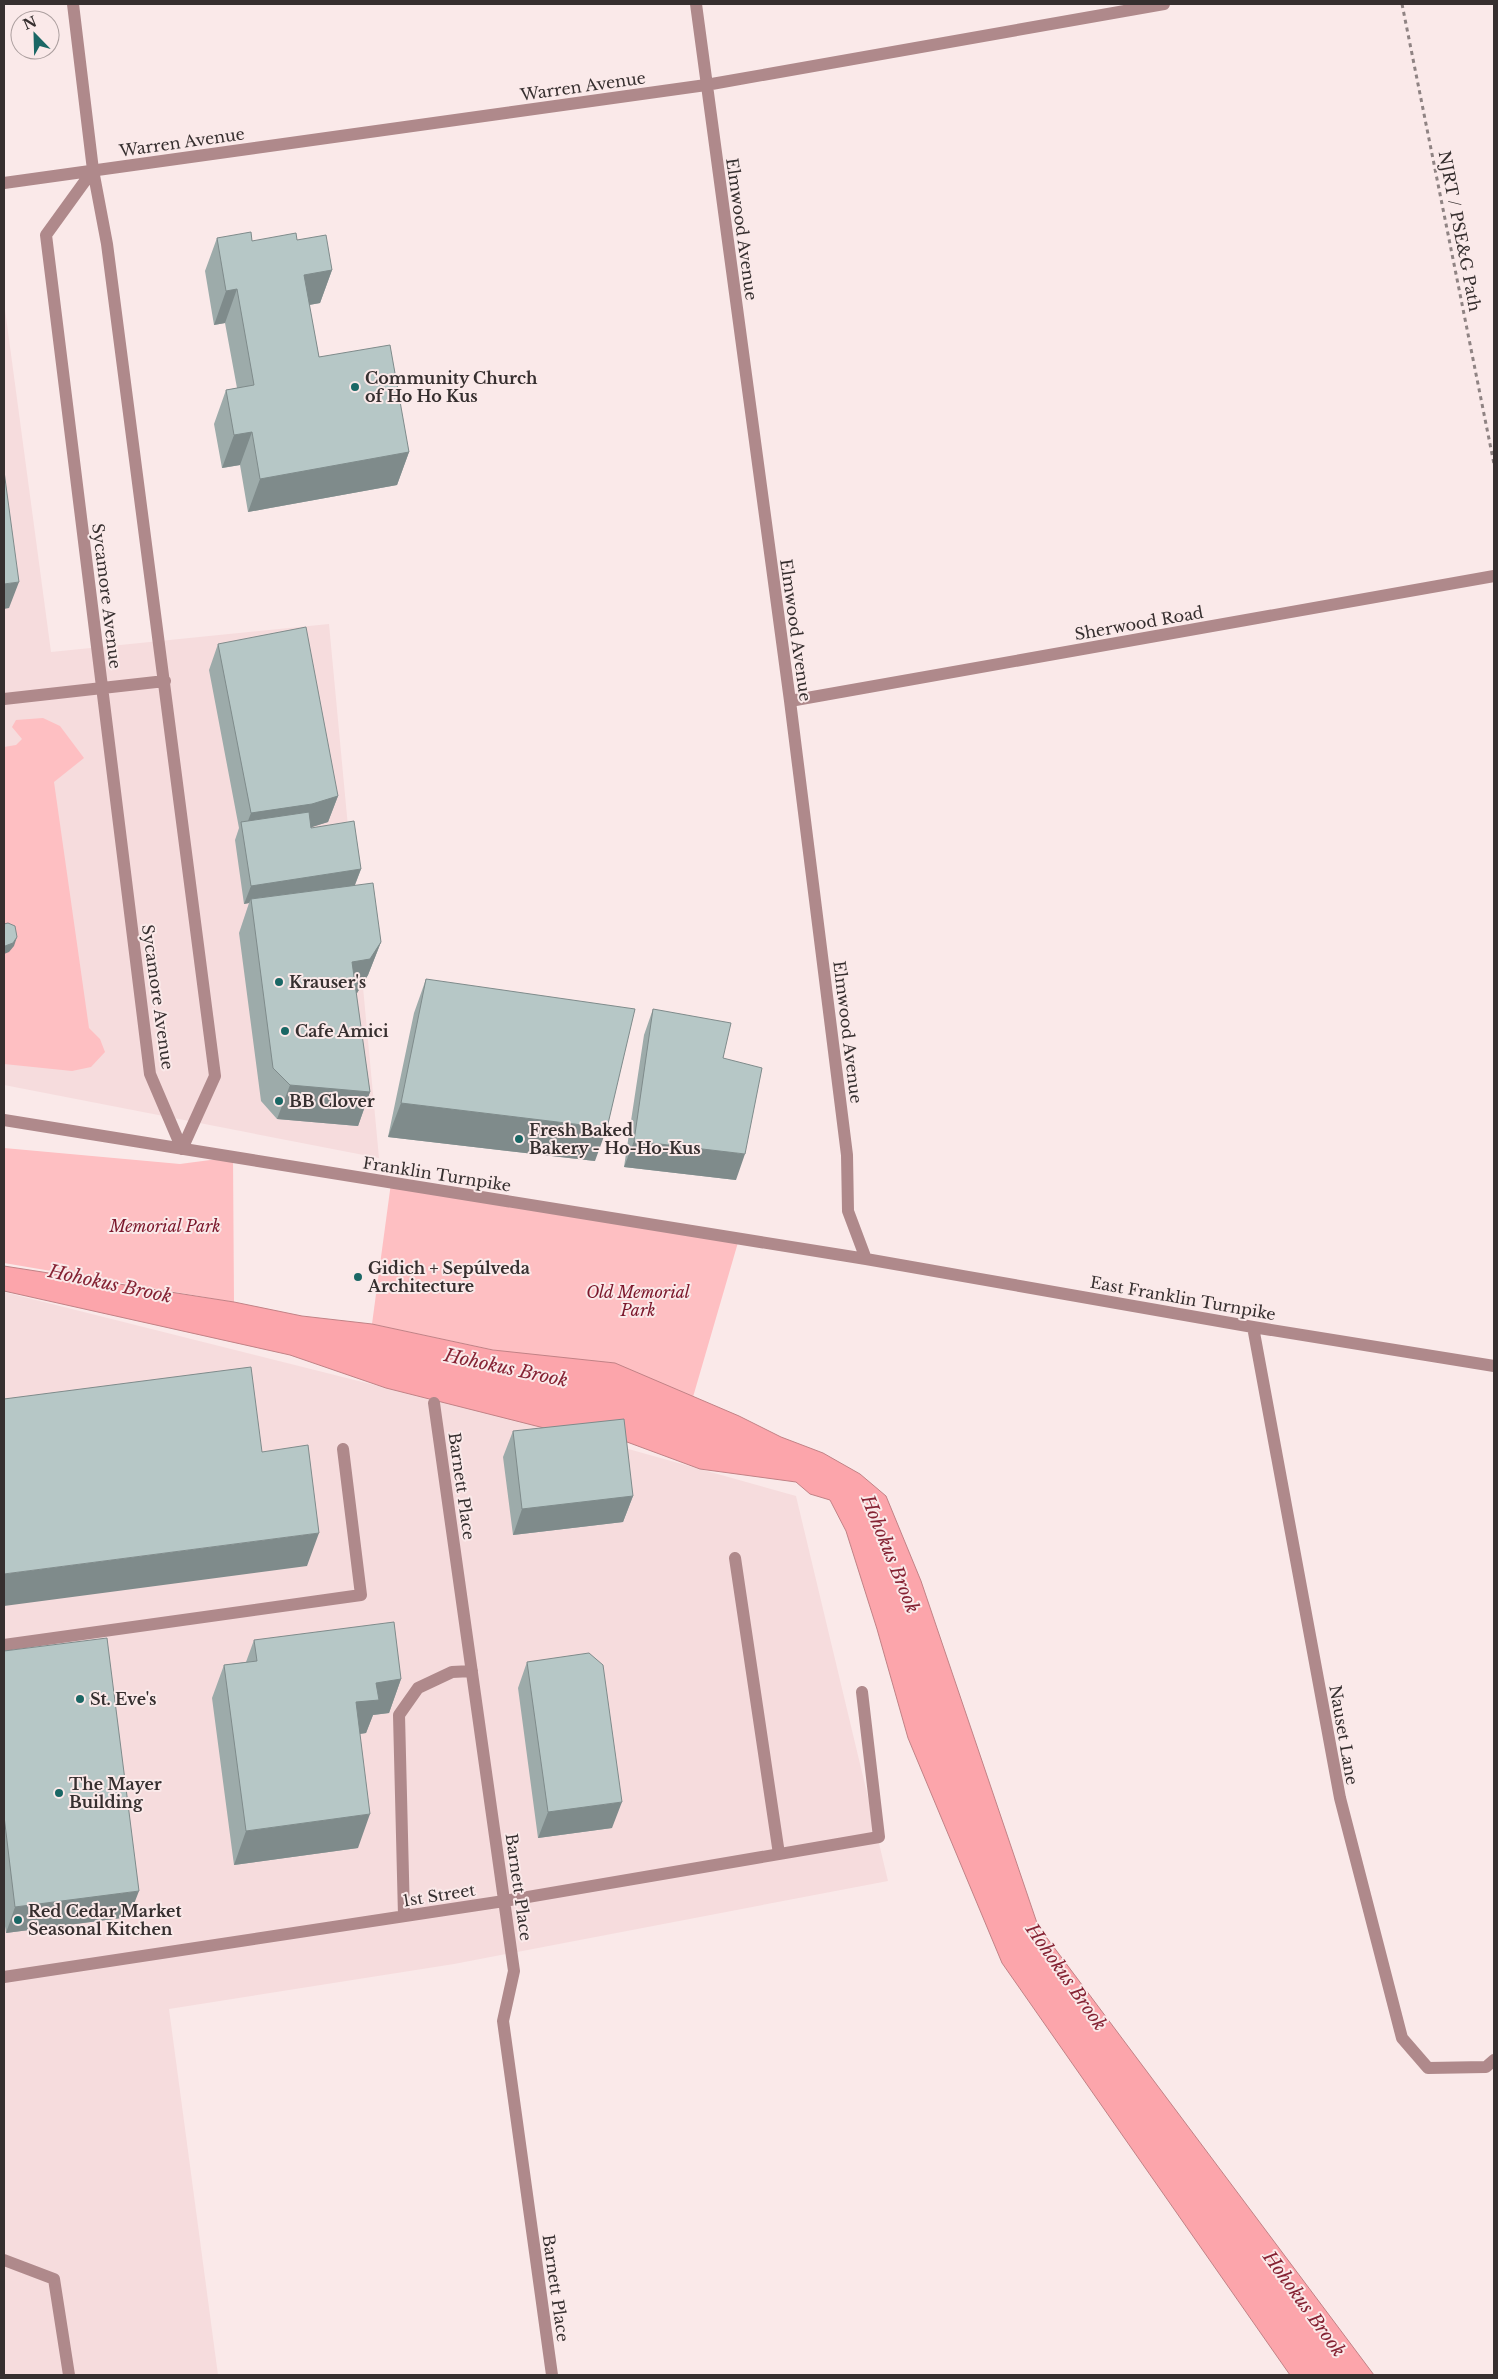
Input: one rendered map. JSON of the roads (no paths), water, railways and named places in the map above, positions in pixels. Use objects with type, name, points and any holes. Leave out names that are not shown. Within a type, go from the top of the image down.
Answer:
[{"type":"street","points":[[73,4],[93,170],[104,225],[165,681],[215,1076],[182,1149]]},
{"type":"street","name":"Elmwood Avenue","points":[[696,4],[790,701],[847,1155],[848,1211],[866,1259]]},
{"type":"street","name":"Warren Avenue","points":[[4,183],[706,85],[1144,6],[1164,4]]},
{"type":"street","name":"Sycamore Avenue","points":[[93,170],[46,234],[150,1074],[182,1149]]},
{"type":"street","name":"Sherwood Road","points":[[790,701],[1494,576]]},
{"type":"street","points":[[4,699],[165,681]]},
{"type":"street","name":"Franklin Turnpike","points":[[4,1120],[866,1259]]},
{"type":"street","name":"East Franklin Turnpike","points":[[866,1259],[1253,1327],[1494,1366]]},
{"type":"street","name":"Nauset Lane","points":[[1253,1327],[1340,1798],[1402,2038],[1428,2068],[1486,2067],[1494,2060]]},
{"type":"street","name":"Barnett Place","points":[[434,1404],[514,1971],[503,2021],[552,2375]]},
{"type":"street","points":[[4,1645],[361,1595],[343,1449]]},
{"type":"street","points":[[735,1558],[779,1854]]},
{"type":"street","points":[[404,1916],[399,1715],[418,1688],[452,1672],[472,1671]]},
{"type":"street","name":"1st Street","points":[[4,1977],[504,1901],[879,1837],[862,1692]]},
{"type":"street","points":[[4,2260],[54,2278],[69,2375]]},
{"type":"water","name":"Hohokus Brook","points":[[4,1266],[234,1302],[302,1316],[372,1324],[493,1350],[615,1363],[739,1416],[781,1437],[823,1453],[860,1474],[886,1496],[921,1581],[1038,1926],[1374,2375],[1290,2375],[1002,1963],[908,1738],[877,1629],[846,1531],[830,1500],[810,1494],[796,1482],[700,1469],[627,1442],[548,1429],[386,1388],[290,1355],[4,1291]]},
{"type":"place","name":"Community Church of Ho Ho Kus","points":[[355,387]]},
{"type":"place","name":"Krauser's","points":[[279,982]]},
{"type":"place","name":"Cafe Amici","points":[[285,1031]]},
{"type":"place","name":"BB Clover","points":[[279,1101]]},
{"type":"place","name":"Fresh Baked Bakery - Ho-Ho-Kus","points":[[519,1139]]},
{"type":"place","name":"Gidich + Sepúlveda Architecture","points":[[358,1277]]},
{"type":"place","name":"St. Eve's","points":[[80,1699]]},
{"type":"place","name":"The Mayer Building","points":[[59,1793]]},
{"type":"place","name":"Red Cedar Market Seasonal Kitchen","points":[[18,1920]]},
{"type":"park label","name":"Memorial Park","points":[[165,1226]]},
{"type":"park label","name":"Old Memorial Park","points":[[638,1301]]}]
